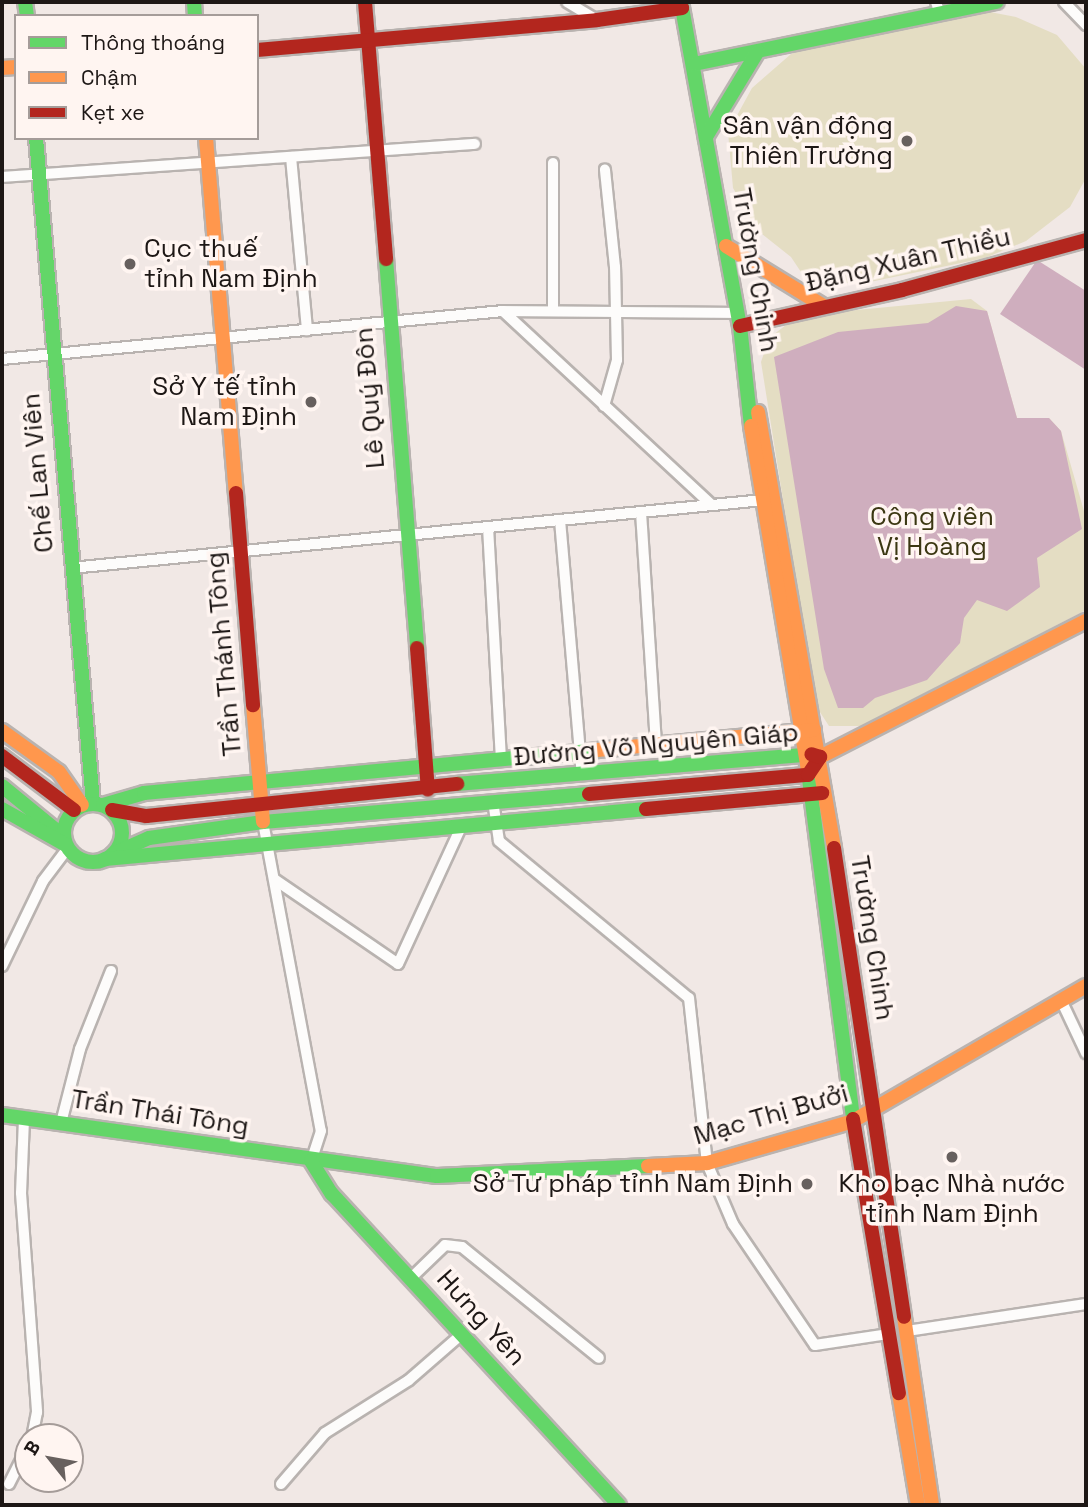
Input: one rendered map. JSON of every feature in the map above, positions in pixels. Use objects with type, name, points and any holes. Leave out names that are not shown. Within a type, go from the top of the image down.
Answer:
[{"type":"street","name":"Lê Quý Đôn","points":[[365,2],[428,790]]},
{"type":"street","points":[[567,2],[597,20]]},
{"type":"street","points":[[694,64],[938,8],[998,2]]},
{"type":"street","points":[[1064,2],[1086,25]]},
{"type":"street","points":[[259,50],[369,43],[597,20],[681,5]]},
{"type":"street","name":"Trường Chinh","points":[[681,5],[739,319],[749,381],[746,393],[763,500],[809,731]]},
{"type":"street","points":[[706,136],[758,51]]},
{"type":"street","name":"Chế Lan Viên","points":[[36,140],[52,355],[93,806],[122,837],[109,857]]},
{"type":"street","name":"Trần Thánh Tông","points":[[206,140],[260,801],[321,1131],[311,1161]]},
{"type":"street","points":[[2,177],[475,144]]},
{"type":"street","points":[[291,157],[307,330]]},
{"type":"street","points":[[553,163],[553,309]]},
{"type":"street","points":[[604,170],[612,225],[616,314],[615,372],[604,406]]},
{"type":"street","name":"Đặng Xuân Thiều","points":[[739,319],[915,287],[1086,240]]},
{"type":"street","points":[[726,246],[822,305]]},
{"type":"street","points":[[2,359],[503,311],[553,309],[739,319]]},
{"type":"street","points":[[503,311],[712,505]]},
{"type":"street","name":"Trường Chinh","points":[[749,381],[755,390],[813,755],[853,1121],[918,1505]]},
{"type":"street","points":[[71,568],[763,500]]},
{"type":"street","points":[[640,512],[656,744]]},
{"type":"street","points":[[560,520],[582,775]]},
{"type":"street","points":[[488,527],[501,757]]},
{"type":"street","points":[[813,755],[1086,621]]},
{"type":"street","points":[[2,731],[59,772],[93,806],[43,881],[2,966]]},
{"type":"street","name":"Đường Võ Nguyên Giáp","points":[[93,806],[144,793],[501,757],[809,731]]},
{"type":"street","name":"Trường Chinh","points":[[813,755],[808,775],[818,794],[874,1108],[932,1505]]},
{"type":"street","name":"Đường Võ Nguyên Giáp","points":[[2,757],[93,806],[146,816],[260,801],[428,790],[813,755]]},
{"type":"street","name":"Đường Võ Nguyên Giáp","points":[[109,857],[149,838],[263,822],[808,775]]},
{"type":"street","points":[[2,786],[87,862],[109,857],[268,845],[496,821],[818,794]]},
{"type":"street","points":[[493,801],[499,842],[689,998],[707,1163],[733,1224],[815,1345],[1086,1304]]},
{"type":"street","points":[[2,809],[66,843]]},
{"type":"street","points":[[274,879],[398,964],[463,825]]},
{"type":"street","points":[[61,1123],[80,1049],[111,971]]},
{"type":"street","name":"Mạc Thị Bưởi","points":[[311,1161],[437,1176],[707,1163],[853,1121],[1086,986]]},
{"type":"street","points":[[1061,1000],[1086,1053]]},
{"type":"street","name":"Trần Thái Tông","points":[[2,1115],[311,1161]]},
{"type":"street","points":[[24,1119],[21,1193],[37,1412],[35,1423]]},
{"type":"street","name":"Hưng Yên","points":[[311,1161],[332,1194],[618,1505]]},
{"type":"street","points":[[411,1278],[445,1245],[462,1247],[599,1357]]},
{"type":"street","points":[[281,1484],[325,1433],[409,1380],[462,1334]]},
{"type":"street","points":[[9,1484],[14,1474]]},
{"type":"green space","name":"Sân vận động Thiên Trường","points":[[990,12],[1016,17],[1057,35],[1086,69],[1086,178],[1070,207],[1026,241],[985,258],[865,283],[844,283],[801,272],[791,257],[757,230],[733,188],[728,132],[752,88],[791,54],[820,43]]},
{"type":"green space","name":"Công viên Vị Hoàng","points":[[971,299],[987,311],[1017,418],[1049,418],[1061,431],[1086,518],[1086,610],[861,726],[829,726],[816,706],[761,362],[769,338],[786,325],[815,314]]},
{"type":"shaded area","points":[[1037,260],[1086,291],[1086,370],[1000,314]]},
{"type":"shaded area","name":"Công viên Vị Hoàng","points":[[956,306],[987,311],[1017,418],[1049,418],[1061,431],[1082,529],[1037,558],[1040,587],[1007,611],[977,600],[964,618],[960,643],[927,680],[875,698],[863,708],[838,708],[824,669],[774,357],[838,332],[928,323]]},
{"type":"traffic: fast","points":[[25,2],[27,14]]},
{"type":"traffic: fast","points":[[194,2],[195,14]]},
{"type":"traffic: fast","points":[[681,2],[740,326],[751,426]]},
{"type":"traffic: fast","points":[[694,64],[997,2]]},
{"type":"traffic: fast","points":[[706,137],[758,51]]},
{"type":"traffic: fast","points":[[36,140],[93,803]]},
{"type":"traffic: fast","points":[[386,259],[417,648]]},
{"type":"traffic: fast","points":[[103,805],[144,793],[597,750]]},
{"type":"traffic: fast","points":[[457,784],[811,754]]},
{"type":"traffic: fast","points":[[808,771],[853,1119]]},
{"type":"traffic: fast","points":[[2,786],[63,836]]},
{"type":"traffic: fast","points":[[113,854],[149,838],[263,822],[589,794]]},
{"type":"traffic: fast","points":[[87,804],[99,804],[114,812],[122,827],[122,833],[122,839],[114,854],[99,862],[87,862],[72,854],[64,839],[64,827],[72,812],[87,804]]},
{"type":"traffic: fast","points":[[2,809],[66,845]]},
{"type":"traffic: fast","points":[[105,859],[646,809]]},
{"type":"traffic: fast","points":[[2,1115],[437,1176],[648,1166]]},
{"type":"traffic: fast","points":[[311,1161],[332,1194],[619,1505]]},
{"type":"traffic: slow","points":[[2,68],[14,67]]},
{"type":"traffic: slow","points":[[206,140],[236,493]]},
{"type":"traffic: slow","points":[[726,246],[822,305]]},
{"type":"traffic: slow","points":[[758,412],[834,848]]},
{"type":"traffic: slow","points":[[751,426],[808,771]]},
{"type":"traffic: slow","points":[[820,757],[1086,621]]},
{"type":"traffic: slow","points":[[253,705],[263,822]]},
{"type":"traffic: slow","points":[[597,750],[814,730]]},
{"type":"traffic: slow","points":[[2,731],[59,772],[82,805]]},
{"type":"traffic: slow","points":[[648,1166],[707,1163],[853,1121],[1086,986]]},
{"type":"traffic: slow","points":[[904,1317],[932,1505]]},
{"type":"traffic: slow","points":[[899,1393],[918,1505]]},
{"type":"traffic: jam","points":[[365,2],[386,259]]},
{"type":"traffic: jam","points":[[259,50],[597,20],[682,8]]},
{"type":"traffic: jam","points":[[740,326],[902,290],[1086,240]]},
{"type":"traffic: jam","points":[[236,493],[253,705]]},
{"type":"traffic: jam","points":[[417,648],[428,790]]},
{"type":"traffic: jam","points":[[589,794],[808,775],[820,757],[811,754]]},
{"type":"traffic: jam","points":[[2,756],[74,810]]},
{"type":"traffic: jam","points":[[112,810],[146,816],[457,784]]},
{"type":"traffic: jam","points":[[646,809],[822,793]]},
{"type":"traffic: jam","points":[[834,848],[904,1317]]},
{"type":"traffic: jam","points":[[853,1119],[899,1393]]},
{"type":"place","name":"Sân vận động Thiên Trường","points":[[907,141]]},
{"type":"place","name":"Cục thuế tỉnh Nam Định","points":[[130,264]]},
{"type":"place","name":"Sở Y tế tỉnh Nam Định","points":[[311,402]]},
{"type":"place","name":"Kho bạc Nhà nước tỉnh Nam Định","points":[[952,1157]]},
{"type":"place","name":"Sở Tư pháp tỉnh Nam Định","points":[[807,1184]]}]
